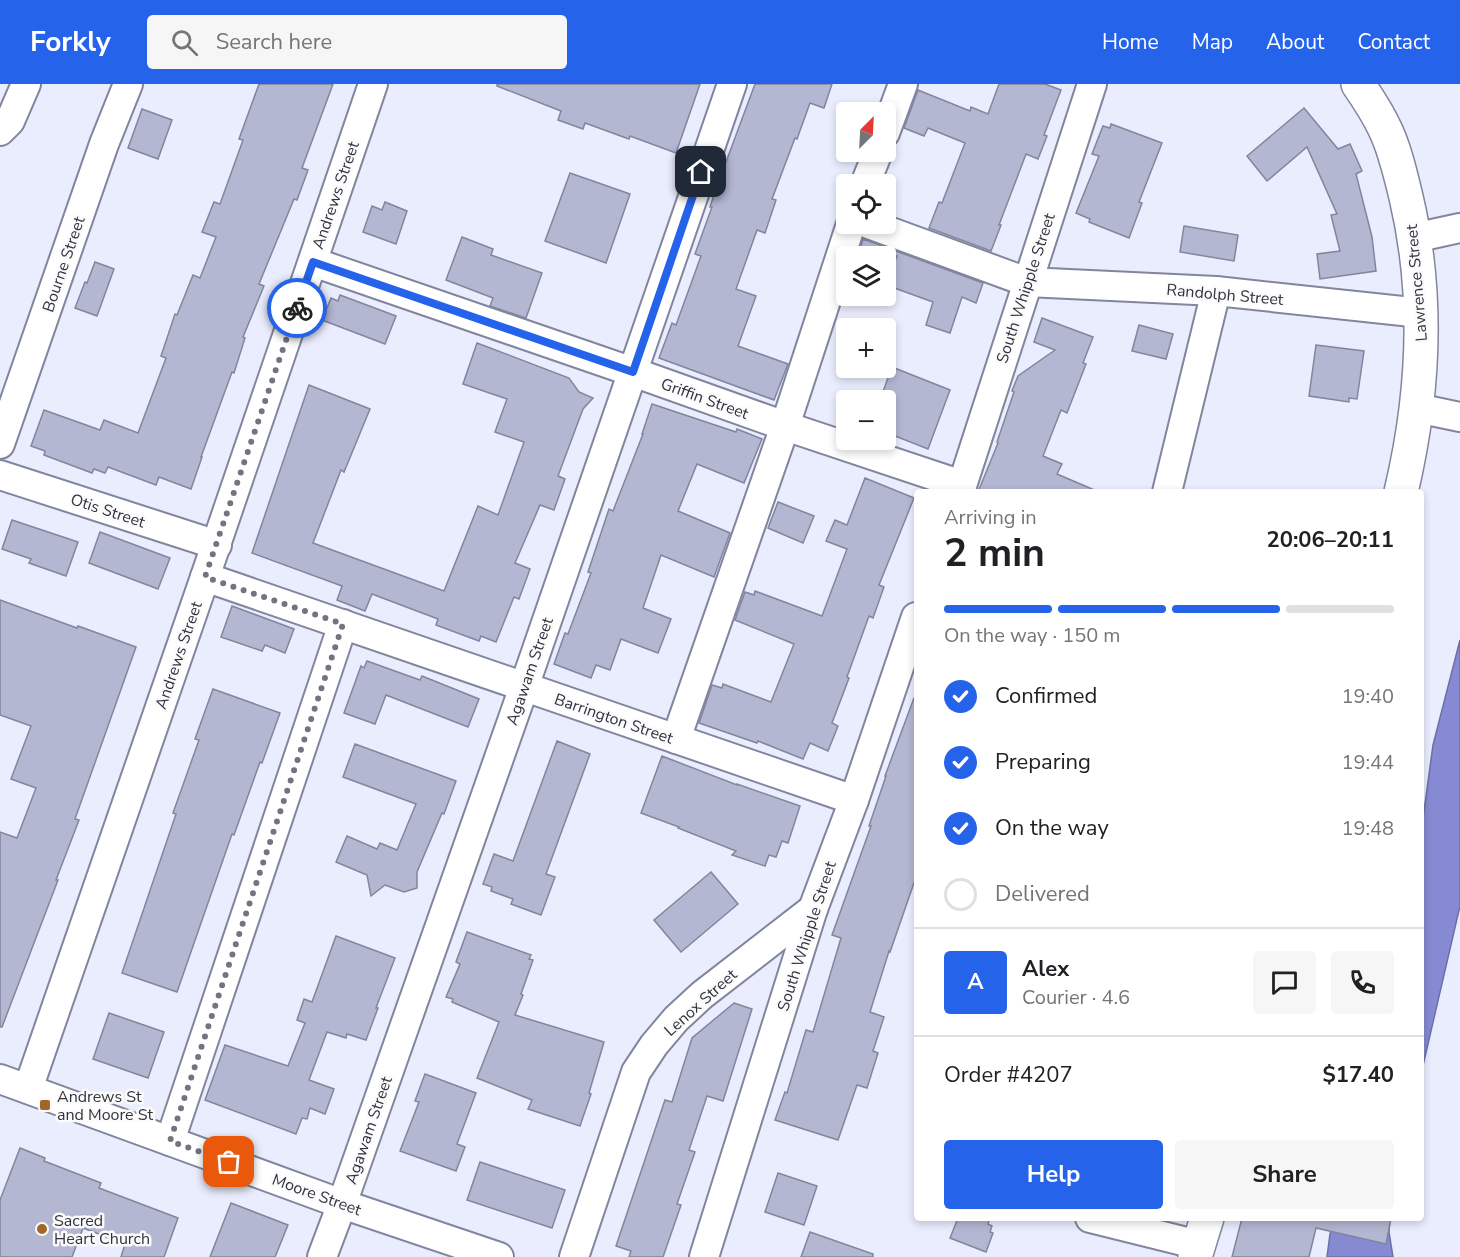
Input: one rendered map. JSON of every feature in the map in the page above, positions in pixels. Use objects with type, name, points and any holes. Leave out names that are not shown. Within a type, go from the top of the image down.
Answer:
[{"type":"main road","name":"Lawrence Street","points":[[1358,84],[1385,128],[1400,174],[1411,218],[1419,275],[1421,352],[1417,408],[1402,489]]},
{"type":"street","points":[[0,131],[10,121],[26,84]]},
{"type":"street","name":"Bourne Street","points":[[0,444],[104,144],[128,84]]},
{"type":"street","name":"Andrews Street","points":[[28,1089],[217,545],[373,84]]},
{"type":"street","name":"Agawam Street","points":[[322,1257],[524,687],[732,84]]},
{"type":"street","points":[[896,103],[903,84]]},
{"type":"street","name":"South Whipple Street","points":[[961,488],[1092,84]]},
{"type":"street","points":[[1414,238],[1460,228]]},
{"type":"street","points":[[676,739],[785,426],[847,234]]},
{"type":"street","name":"Randolph Street","points":[[896,234],[1028,282],[1216,291],[1421,314]]},
{"type":"street","name":"Griffin Street","points":[[313,262],[961,488]]},
{"type":"street","points":[[1168,489],[1216,291]]},
{"type":"street","points":[[1417,408],[1460,417]]},
{"type":"street","name":"Otis Street","points":[[0,475],[217,545]]},
{"type":"street","name":"Barrington Street","points":[[205,577],[854,800]]},
{"type":"street","name":"South Whipple Street","points":[[704,1257],[813,909],[854,800],[914,623]]},
{"type":"street","points":[[170,1141],[343,624]]},
{"type":"street","name":"Lenox Street","points":[[574,1257],[636,1072],[676,1019],[702,995],[813,909]]},
{"type":"street","name":"Moore Street","points":[[0,1079],[342,1204],[499,1257]]},
{"type":"street","points":[[1105,1221],[1200,1240]]},
{"type":"water","points":[[1460,640],[1460,906],[1424,1061],[1424,811],[1433,745]]},
{"type":"water","points":[[1334,1221],[1390,1221],[1393,1257],[1327,1257]]},
{"type":"building","points":[[259,84],[333,84],[302,168],[308,170],[259,284],[264,286],[243,337],[245,338],[234,373],[232,372],[191,489],[159,477],[156,485],[108,467],[105,473],[94,469],[92,473],[44,455],[45,451],[31,446],[44,410],[100,430],[104,420],[138,433],[166,358],[161,356],[175,314],[177,315],[193,275],[200,278],[216,237],[202,232],[214,202],[220,204],[243,140],[239,139]]},
{"type":"building","points":[[497,84],[700,84],[676,153],[585,123],[583,129],[558,120],[561,111],[497,86]]},
{"type":"building","points":[[755,84],[832,84],[824,108],[810,103],[772,199],[776,200],[765,233],[757,230],[736,289],[756,296],[738,346],[788,364],[774,400],[659,358],[672,323],[676,325],[701,256],[695,254],[716,189]]},
{"type":"building","points":[[999,84],[1045,84],[1061,90],[1044,135],[1047,136],[1038,159],[1026,154],[991,251],[929,228],[939,202],[942,203],[965,143],[928,128],[924,136],[904,128],[918,90],[970,111],[971,107],[988,114]]},
{"type":"building","points":[[1304,108],[1338,149],[1350,144],[1362,171],[1356,174],[1372,237],[1376,271],[1320,279],[1317,254],[1340,251],[1331,215],[1337,214],[1307,147],[1267,181],[1247,156]]},
{"type":"building","points":[[142,109],[172,120],[158,159],[128,148]]},
{"type":"building","points":[[1111,124],[1162,143],[1139,202],[1142,203],[1129,238],[1089,222],[1090,219],[1076,213],[1099,156],[1092,154],[1103,126],[1110,128]]},
{"type":"building","points":[[570,173],[630,194],[606,263],[545,241]]},
{"type":"building","points":[[385,202],[407,211],[396,244],[363,232],[372,206],[382,210]]},
{"type":"building","points":[[1184,226],[1238,235],[1234,261],[1180,252]]},
{"type":"building","points":[[462,237],[493,249],[491,255],[542,273],[526,318],[490,306],[493,298],[446,280]]},
{"type":"building","points":[[863,239],[882,246],[861,246]]},
{"type":"building","points":[[896,251],[983,283],[976,303],[962,297],[950,333],[926,325],[933,302],[896,289]]},
{"type":"building","points":[[95,262],[114,269],[97,316],[75,308]]},
{"type":"building","points":[[340,295],[396,316],[385,344],[322,320],[331,298],[338,301]]},
{"type":"building","points":[[1042,318],[1093,337],[1083,363],[1086,364],[1067,413],[1061,410],[1043,456],[1062,464],[1057,474],[1092,489],[979,489],[998,443],[1018,376],[1055,350],[1034,342]]},
{"type":"building","points":[[1139,325],[1173,334],[1166,359],[1132,351]]},
{"type":"building","points":[[477,343],[569,378],[579,392],[593,398],[583,409],[558,476],[565,479],[554,510],[540,505],[515,563],[530,569],[519,599],[514,597],[496,642],[481,636],[479,641],[436,625],[438,619],[372,594],[365,611],[337,600],[342,586],[252,553],[309,385],[370,409],[344,472],[341,470],[313,543],[444,591],[478,506],[498,515],[524,442],[495,432],[507,399],[463,384]]},
{"type":"building","points":[[1316,345],[1364,351],[1357,399],[1349,398],[1349,402],[1309,396]]},
{"type":"building","points":[[896,369],[950,390],[928,449],[896,436],[896,390],[884,390],[888,378],[896,378]]},
{"type":"building","points":[[652,404],[736,432],[737,429],[762,439],[744,483],[697,464],[678,511],[730,533],[714,577],[661,555],[643,608],[671,619],[658,653],[621,639],[610,670],[596,665],[591,678],[554,664],[591,573],[588,572],[609,509],[613,511],[643,434]]},
{"type":"building","points":[[865,478],[914,498],[879,585],[884,587],[873,618],[869,616],[847,677],[849,678],[832,723],[838,726],[828,751],[810,743],[803,759],[758,741],[757,743],[699,723],[712,685],[722,688],[723,684],[771,702],[794,644],[735,620],[745,592],[754,595],[755,591],[822,616],[847,549],[826,541],[835,520],[847,525]]},
{"type":"building","points":[[778,502],[814,516],[803,543],[768,528]]},
{"type":"building","points":[[12,520],[78,542],[66,576],[29,563],[31,559],[2,549]]},
{"type":"building","points":[[100,532],[170,558],[158,589],[89,563]]},
{"type":"building","points":[[0,600],[136,647],[75,819],[79,820],[56,880],[58,880],[2,1027],[0,1027],[0,832],[17,838],[36,788],[11,779],[31,726],[0,715]]},
{"type":"building","points":[[232,606],[294,629],[285,653],[265,645],[262,651],[221,637]]},
{"type":"building","points":[[367,661],[420,680],[422,676],[479,699],[468,727],[386,695],[375,724],[344,713],[361,666],[364,668]]},
{"type":"building","points":[[213,689],[280,713],[234,835],[232,834],[177,992],[122,973],[176,814],[173,813],[199,740],[195,739]]},
{"type":"building","points":[[914,698],[914,883],[870,1012],[884,1017],[873,1051],[878,1053],[867,1088],[857,1085],[838,1140],[775,1120],[785,1092],[787,1093],[806,1030],[813,1032],[841,938],[832,935],[871,826],[869,826]]},
{"type":"building","points":[[557,741],[590,754],[546,874],[555,877],[541,915],[511,904],[513,899],[491,891],[492,887],[483,884],[494,854],[513,861]]},
{"type":"building","points":[[355,744],[456,781],[444,814],[442,813],[417,872],[417,888],[404,892],[385,885],[371,896],[367,875],[336,862],[347,836],[377,849],[380,843],[397,850],[416,804],[343,777]]},
{"type":"building","points":[[662,756],[800,806],[788,843],[782,841],[776,857],[769,855],[765,866],[732,855],[736,851],[641,813]]},
{"type":"building","points":[[711,872],[738,904],[681,952],[654,920]]},
{"type":"building","points":[[467,932],[531,955],[529,959],[533,960],[515,1015],[604,1042],[580,1126],[528,1109],[532,1100],[477,1078],[499,1022],[452,1002],[453,999],[446,997],[460,964],[456,962]]},
{"type":"building","points":[[336,936],[395,958],[366,1040],[347,1034],[346,1038],[327,1032],[309,1080],[334,1089],[325,1114],[310,1108],[307,1119],[302,1118],[296,1134],[205,1100],[225,1045],[288,1066],[305,1023],[297,1020],[304,999],[312,1002]]},
{"type":"building","points":[[734,1003],[752,1009],[723,1101],[707,1096],[689,1150],[695,1152],[677,1204],[681,1205],[663,1257],[629,1257],[631,1251],[616,1246],[665,1100],[672,1102],[692,1038]]},
{"type":"building","points":[[109,1013],[164,1032],[148,1078],[93,1059]]},
{"type":"building","points":[[425,1074],[476,1093],[457,1144],[465,1147],[456,1171],[400,1151],[419,1102],[415,1101]]},
{"type":"building","name":"Sacred Heart Church","points":[[20,1148],[45,1158],[44,1161],[101,1183],[99,1188],[178,1218],[164,1257],[121,1257],[125,1244],[83,1228],[72,1257],[0,1257],[0,1200]]},
{"type":"building","points":[[480,1162],[565,1190],[552,1228],[467,1200]]},
{"type":"building","points":[[778,1173],[817,1186],[804,1225],[765,1212]]},
{"type":"building","points":[[231,1203],[288,1225],[275,1257],[210,1257]]},
{"type":"building","points":[[957,1221],[989,1221],[988,1224],[992,1226],[990,1232],[993,1233],[986,1252],[950,1238]]},
{"type":"building","points":[[1241,1221],[1390,1221],[1386,1244],[1316,1228],[1309,1257],[1232,1257]]},
{"type":"building","points":[[810,1232],[873,1254],[873,1257],[801,1257]]},
{"type":"way so far","points":[[229,1162],[170,1141],[343,624],[205,577],[297,308]]},
{"type":"place","name":"Andrews St and Moore St","points":[[45,1105]]},
{"type":"place","name":"Sacred Heart Church","points":[[42,1229]]},
{"type":"route","points":[[297,308],[313,262],[633,372],[701,172]]}]
